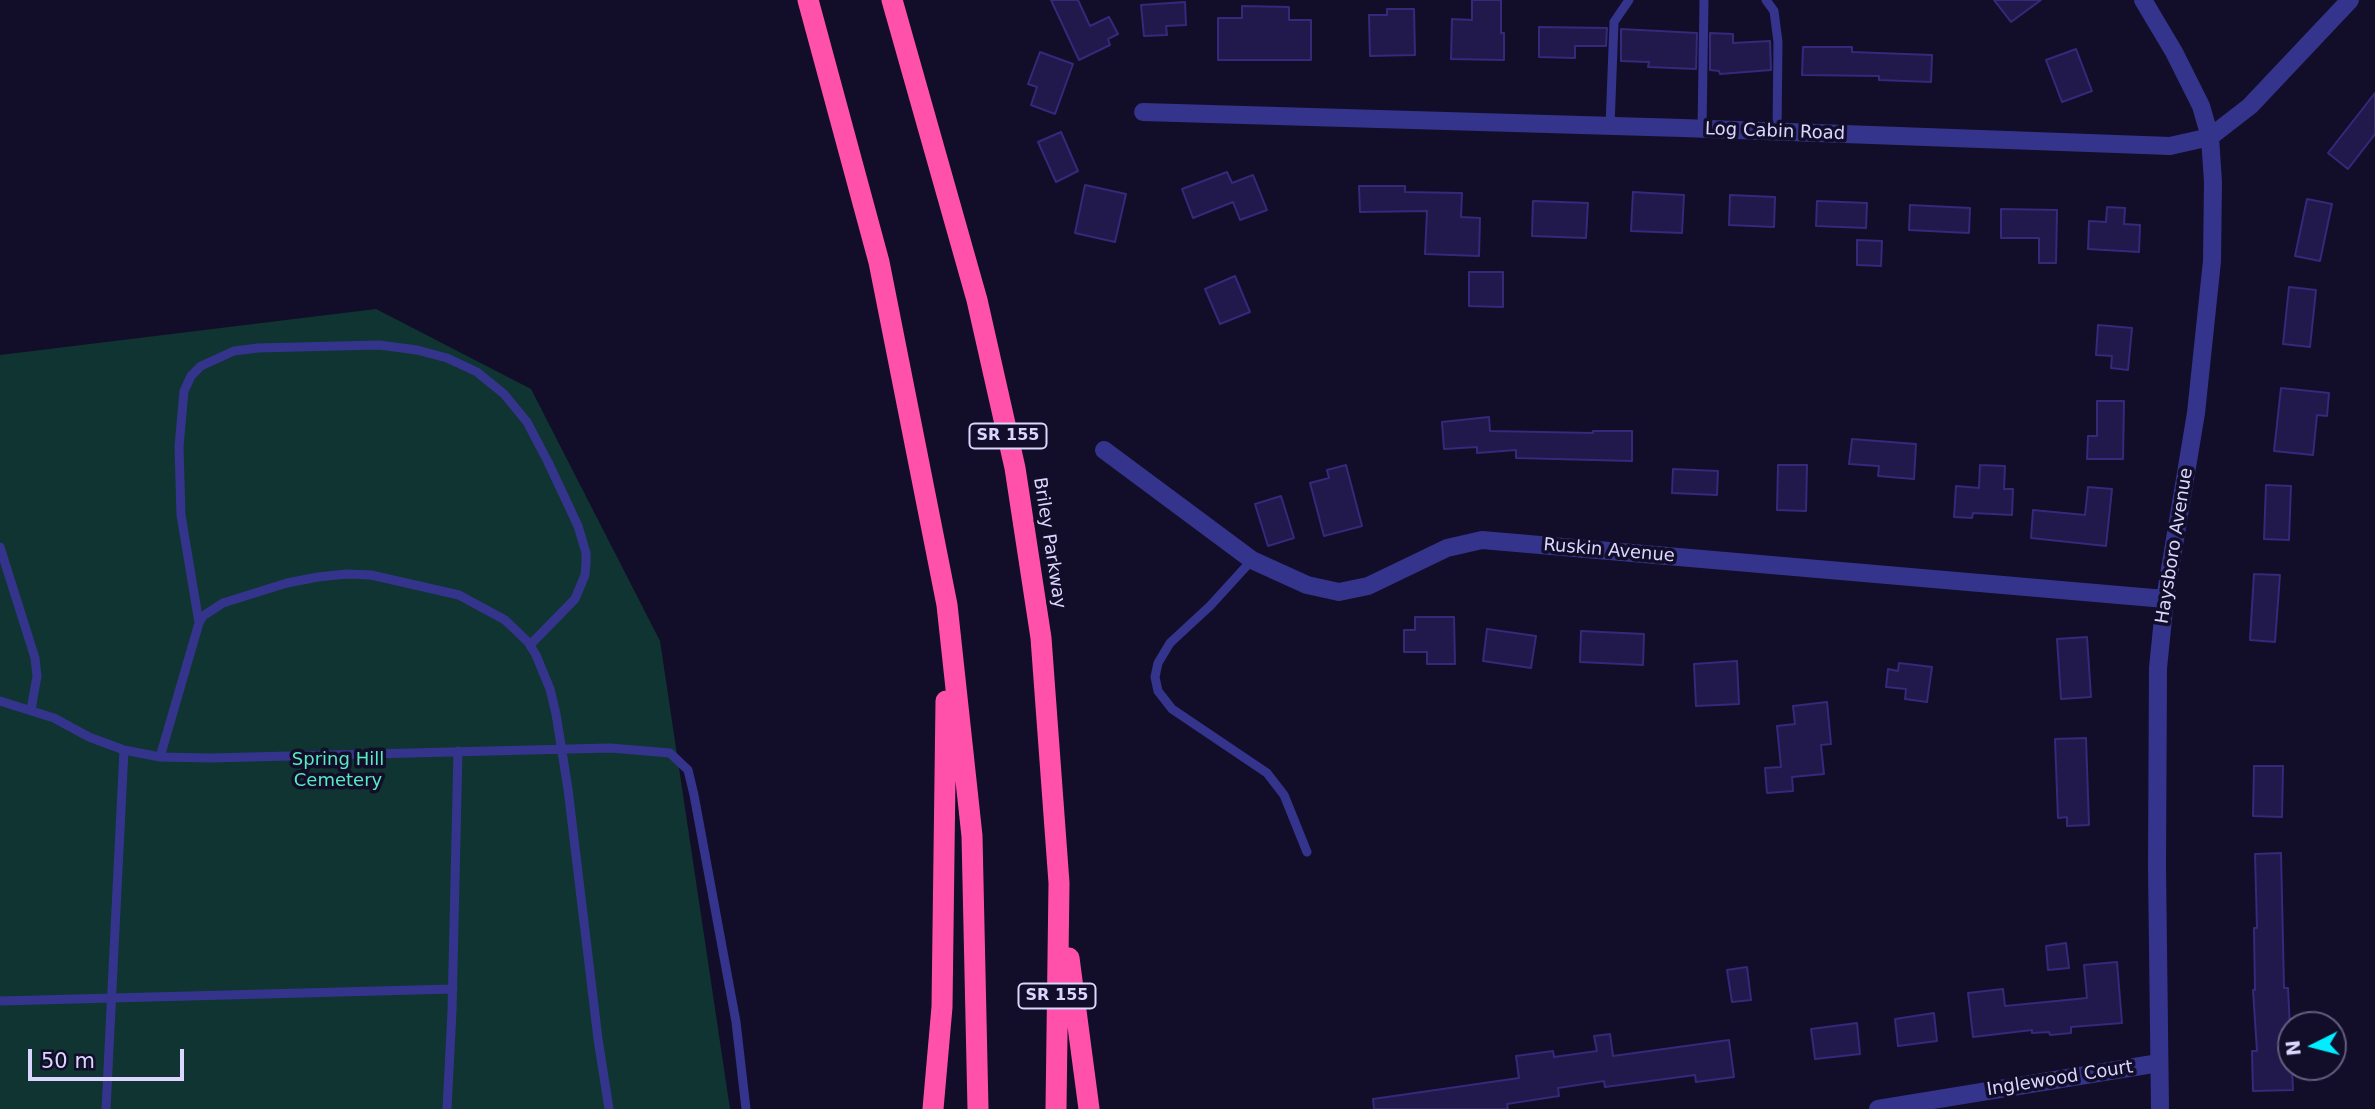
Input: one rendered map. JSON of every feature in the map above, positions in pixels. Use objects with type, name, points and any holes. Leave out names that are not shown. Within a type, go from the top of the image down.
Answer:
[{"type":"highway","points":[[808,0],[879,262],[947,605],[972,836],[978,1109]]},
{"type":"highway","name":"Briley Parkway","points":[[892,0],[978,300],[1015,468],[1041,638],[1059,883],[1056,1109]]},
{"type":"highway","points":[[933,1109],[942,1007],[947,605]]},
{"type":"highway","points":[[1059,883],[1088,1109]]},
{"type":"street","name":"Haysboro Avenue","points":[[2143,0],[2201,106],[2210,137],[2213,182],[2212,261],[2196,413],[2165,599],[2158,668],[2160,1109]]},
{"type":"street","name":"Log Cabin Road","points":[[1143,112],[2170,146],[2210,137],[2250,106],[2350,0]]},
{"type":"street","name":"Ruskin Avenue","points":[[1104,450],[1252,560],[1307,585],[1339,592],[1368,586],[1447,548],[1482,540],[2165,599]]},
{"type":"street","name":"Inglewood Court","points":[[1878,1109],[2159,1063]]},
{"type":"lane","points":[[1610,126],[1614,22],[1629,0]]},
{"type":"lane","points":[[1702,129],[1704,0]]},
{"type":"lane","points":[[1766,0],[1774,10],[1778,42],[1777,132]]},
{"type":"lane","points":[[199,623],[181,515],[178,447],[184,391],[191,376],[201,366],[234,351],[379,345],[417,350],[447,358],[477,372],[504,394],[527,422],[548,462],[578,526],[586,553],[585,575],[575,599],[530,645]]},
{"type":"lane","points":[[0,547],[34,658],[37,676],[31,710]]},
{"type":"lane","points":[[1252,560],[1210,606],[1170,643],[1158,663],[1156,684],[1172,709],[1267,773],[1284,796],[1307,852]]},
{"type":"lane","points":[[160,757],[199,623],[203,616],[223,603],[287,583],[318,577],[371,575],[459,595],[505,621],[537,655],[550,690],[575,842],[609,1109]]},
{"type":"lane","points":[[0,701],[54,718],[89,737],[124,750],[160,757],[610,748],[670,753],[688,770],[736,1023],[746,1109]]},
{"type":"lane","points":[[106,1109],[124,750]]},
{"type":"lane","points":[[447,1109],[453,989],[458,751]]},
{"type":"lane","points":[[0,1001],[453,989]]},
{"type":"green space","name":"Spring Hill Cemetery","points":[[376,309],[531,389],[660,641],[730,1109],[0,1109],[0,355]]},
{"type":"building","points":[[1051,0],[1078,0],[1090,26],[1109,17],[1118,34],[1108,39],[1110,45],[1079,60]]},
{"type":"building","points":[[1472,0],[1501,0],[1504,60],[1451,59],[1452,19],[1472,20]]},
{"type":"building","points":[[1994,0],[2041,0],[2011,22]]},
{"type":"building","points":[[1185,2],[1186,25],[1166,26],[1167,35],[1144,36],[1141,5]]},
{"type":"building","points":[[1242,6],[1289,7],[1289,20],[1311,20],[1311,60],[1218,60],[1218,18],[1242,18]]},
{"type":"building","points":[[1387,9],[1414,9],[1415,55],[1370,56],[1369,15],[1387,15]]},
{"type":"building","points":[[1539,27],[1607,28],[1606,46],[1575,46],[1575,58],[1539,57]]},
{"type":"building","points":[[1621,29],[1697,33],[1696,69],[1648,67],[1649,62],[1621,61]]},
{"type":"building","points":[[1710,33],[1733,34],[1733,43],[1770,41],[1771,70],[1720,74],[1719,71],[1710,70]]},
{"type":"building","points":[[1803,47],[1852,47],[1852,52],[1932,55],[1931,82],[1879,80],[1879,76],[1802,75]]},
{"type":"building","points":[[2076,49],[2092,91],[2062,102],[2046,60]]},
{"type":"building","points":[[1040,52],[1073,64],[1055,114],[1031,105],[1037,87],[1028,84]]},
{"type":"building","points":[[2375,93],[2375,134],[2348,169],[2328,153]]},
{"type":"building","points":[[1061,132],[1078,171],[1056,182],[1038,142]]},
{"type":"building","points":[[1227,172],[1232,183],[1253,175],[1267,210],[1240,220],[1233,202],[1193,218],[1182,189]]},
{"type":"building","points":[[1085,185],[1126,194],[1115,242],[1075,233]]},
{"type":"building","points":[[1359,186],[1405,186],[1405,192],[1462,193],[1461,217],[1480,218],[1479,256],[1425,254],[1427,211],[1360,212]]},
{"type":"building","points":[[1633,192],[1684,195],[1682,233],[1631,231]]},
{"type":"building","points":[[1730,195],[1775,197],[1774,227],[1729,225]]},
{"type":"building","points":[[2307,199],[2332,204],[2320,261],[2295,256]]},
{"type":"building","points":[[1533,201],[1588,203],[1586,238],[1532,236]]},
{"type":"building","points":[[1817,201],[1867,203],[1866,228],[1816,226]]},
{"type":"building","points":[[1910,205],[1970,208],[1969,233],[1909,230]]},
{"type":"building","points":[[2107,207],[2125,208],[2124,224],[2140,225],[2139,252],[2088,249],[2089,221],[2106,222]]},
{"type":"building","points":[[2001,209],[2057,210],[2056,263],[2039,263],[2039,238],[2001,238]]},
{"type":"building","points":[[1857,240],[1882,241],[1881,266],[1857,265]]},
{"type":"building","points":[[1469,272],[1503,272],[1503,307],[1469,306]]},
{"type":"building","points":[[1235,276],[1250,312],[1220,324],[1205,289]]},
{"type":"building","points":[[2289,287],[2316,290],[2310,347],[2283,344]]},
{"type":"building","points":[[2098,325],[2132,328],[2128,370],[2111,368],[2112,356],[2096,355]]},
{"type":"building","points":[[2281,388],[2329,393],[2327,416],[2317,415],[2313,455],[2274,451]]},
{"type":"building","points":[[2097,401],[2124,401],[2123,459],[2087,459],[2088,436],[2097,436]]},
{"type":"building","points":[[1489,417],[1490,431],[1632,431],[1632,461],[1516,458],[1516,450],[1477,453],[1477,447],[1444,449],[1442,422]]},
{"type":"building","points":[[1852,439],[1916,444],[1914,479],[1878,476],[1879,466],[1849,464]]},
{"type":"building","points":[[1346,465],[1362,526],[1324,536],[1310,483],[1329,478],[1327,470]]},
{"type":"building","points":[[1778,465],[1807,465],[1806,511],[1777,510]]},
{"type":"building","points":[[1980,465],[2005,466],[2004,489],[2013,489],[2012,515],[1973,513],[1972,518],[1954,517],[1956,486],[1979,488]]},
{"type":"building","points":[[1673,469],[1718,471],[1717,495],[1672,493]]},
{"type":"building","points":[[2266,485],[2291,486],[2289,540],[2264,539]]},
{"type":"building","points":[[2088,487],[2112,489],[2106,546],[2031,538],[2033,510],[2085,515]]},
{"type":"building","points":[[1281,496],[1294,538],[1268,546],[1255,504]]},
{"type":"building","points":[[2254,574],[2280,575],[2275,642],[2250,640]]},
{"type":"building","points":[[1415,617],[1454,617],[1455,664],[1427,664],[1427,652],[1404,652],[1404,630],[1415,630]]},
{"type":"building","points":[[1487,629],[1536,636],[1531,668],[1483,661]]},
{"type":"building","points":[[1581,631],[1644,634],[1643,665],[1580,662]]},
{"type":"building","points":[[2087,637],[2091,697],[2061,699],[2057,639]]},
{"type":"building","points":[[1737,661],[1739,704],[1696,706],[1694,664]]},
{"type":"building","points":[[1899,663],[1932,667],[1927,702],[1905,699],[1906,689],[1886,687],[1888,669],[1898,671]]},
{"type":"building","points":[[1827,702],[1831,744],[1821,745],[1824,774],[1792,777],[1793,791],[1767,793],[1765,768],[1781,767],[1777,726],[1795,724],[1793,706]]},
{"type":"building","points":[[2086,738],[2089,825],[2067,826],[2067,817],[2058,818],[2055,739]]},
{"type":"building","points":[[2254,766],[2283,766],[2282,817],[2253,816]]},
{"type":"building","points":[[2281,853],[2284,988],[2288,988],[2289,1011],[2277,1011],[2277,1081],[2293,1081],[2293,1090],[2253,1091],[2252,1051],[2257,1051],[2253,990],[2254,928],[2257,928],[2255,854]]},
{"type":"building","points":[[2066,943],[2069,968],[2048,970],[2046,946]]},
{"type":"building","points":[[2117,962],[2122,1023],[2071,1027],[2071,1033],[2050,1035],[2049,1032],[2032,1033],[2032,1030],[1973,1037],[1968,993],[2003,989],[2005,1006],[2087,998],[2084,965]]},
{"type":"building","points":[[1747,967],[1751,1000],[1732,1002],[1727,970]]},
{"type":"building","points":[[1934,1013],[1937,1041],[1898,1046],[1895,1019]]},
{"type":"building","points":[[1857,1023],[1860,1054],[1815,1059],[1811,1029]]},
{"type":"building","points":[[1610,1034],[1613,1056],[1729,1040],[1734,1077],[1696,1082],[1695,1075],[1605,1087],[1604,1081],[1558,1088],[1559,1096],[1507,1104],[1508,1109],[1374,1109],[1373,1099],[1519,1078],[1516,1056],[1553,1051],[1554,1057],[1597,1051],[1594,1036]]}]
